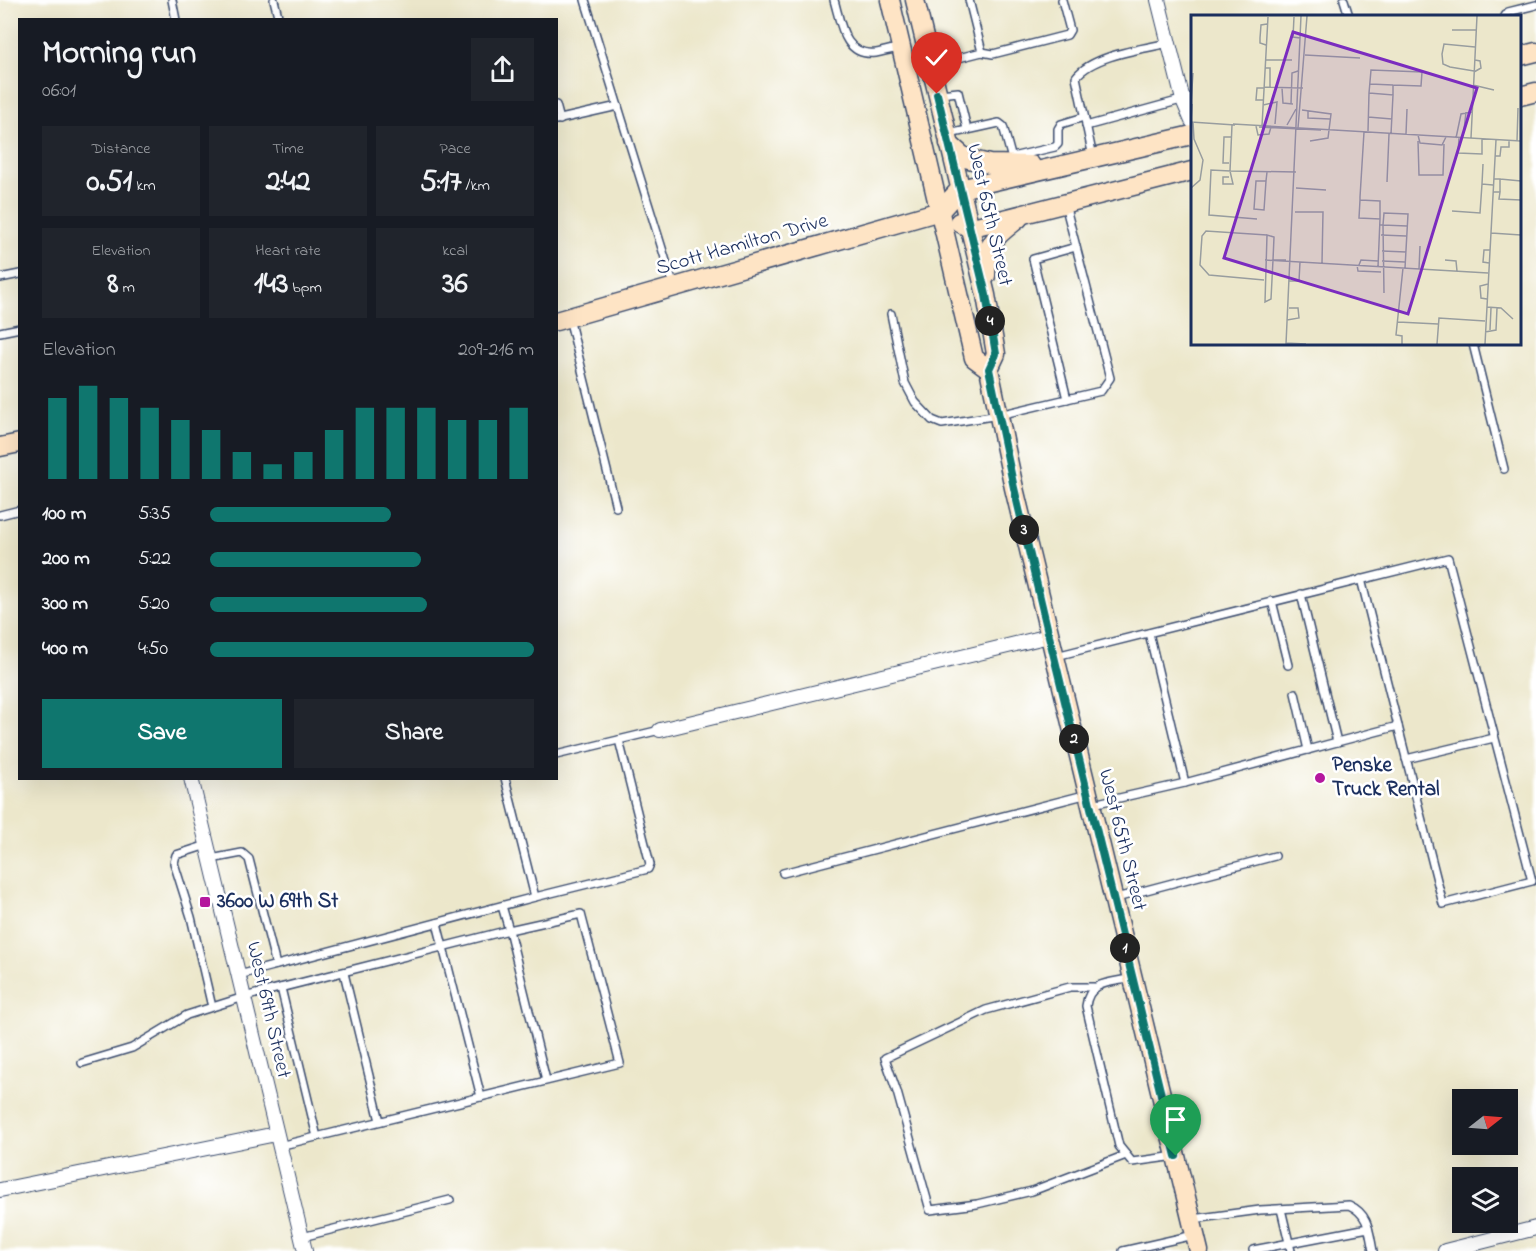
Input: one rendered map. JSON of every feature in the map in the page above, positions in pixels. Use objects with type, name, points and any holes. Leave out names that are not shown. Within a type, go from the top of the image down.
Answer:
[{"type":"main road","name":"West 65th Street","points":[[890,0],[974,358],[989,369]]},
{"type":"main road","name":"West 65th Street","points":[[915,0],[986,295],[996,354],[989,369],[1049,636],[1195,1235]]},
{"type":"main road","points":[[1521,56],[1536,52]]},
{"type":"main road","points":[[1521,96],[1536,92]]},
{"type":"main road","points":[[948,139],[965,158],[989,164],[1014,166],[1060,165],[1191,135]]},
{"type":"main road","points":[[1014,166],[960,189],[940,211],[969,228],[1191,171]]},
{"type":"main road","name":"Scott Hamilton Drive","points":[[563,320],[940,211]]},
{"type":"main road","points":[[986,295],[986,262],[989,245],[1022,215]]},
{"type":"main road","points":[[0,447],[18,443]]},
{"type":"street","points":[[1158,0],[1191,116]]},
{"type":"street","points":[[660,730],[1049,636]]},
{"type":"street","name":"West 69th Street","points":[[191,780],[303,1244]]},
{"type":"street","points":[[0,1190],[278,1140]]},
{"type":"street","points":[[1445,1251],[1536,1228]]},
{"type":"lane","points":[[171,0],[176,18]]},
{"type":"lane","points":[[274,0],[278,18]]},
{"type":"lane","points":[[585,0],[675,288]]},
{"type":"lane","points":[[834,0],[848,42],[854,50],[861,53],[877,53],[901,48]]},
{"type":"lane","points":[[969,0],[982,52]]},
{"type":"lane","points":[[930,65],[982,52],[993,54],[1068,35],[1070,30],[1062,0]]},
{"type":"lane","points":[[1344,0],[1349,15]]},
{"type":"lane","points":[[1506,15],[1508,12],[1536,5]]},
{"type":"lane","points":[[1094,158],[1076,77],[1083,68],[1120,54],[1169,43]]},
{"type":"lane","points":[[937,94],[958,92],[967,129]]},
{"type":"lane","points":[[1086,126],[1188,99]]},
{"type":"lane","points":[[559,120],[618,106]]},
{"type":"lane","points":[[948,139],[967,129],[999,123],[1003,126],[1014,166],[1055,147],[1058,144],[1058,129],[1061,124],[1084,117]]},
{"type":"lane","points":[[891,314],[905,383],[915,402],[925,413],[942,424],[999,415],[1101,391],[1110,378],[1065,204]]},
{"type":"lane","points":[[1067,399],[1033,259],[1076,247]]},
{"type":"lane","points":[[0,278],[18,274]]},
{"type":"lane","points":[[563,320],[616,507]]},
{"type":"lane","points":[[0,332],[18,328]]},
{"type":"lane","points":[[1473,345],[1504,469]]},
{"type":"lane","points":[[0,515],[18,510]]},
{"type":"lane","points":[[1054,657],[1272,601],[1361,579],[1448,558],[1532,881],[1443,904],[1361,579]]},
{"type":"lane","points":[[1301,594],[1337,742]]},
{"type":"lane","points":[[1272,601],[1288,665]]},
{"type":"lane","points":[[1149,633],[1185,783]]},
{"type":"lane","points":[[1295,693],[1308,750]]},
{"type":"lane","points":[[783,873],[1089,799],[1185,783],[1398,726]]},
{"type":"lane","points":[[558,755],[660,730]]},
{"type":"lane","points":[[1406,759],[1494,738]]},
{"type":"lane","points":[[238,975],[650,867],[619,740]]},
{"type":"lane","points":[[506,780],[535,897]]},
{"type":"lane","points":[[212,1007],[174,863],[176,855],[209,852],[242,853],[249,859],[276,965]]},
{"type":"lane","points":[[1113,899],[1275,856]]},
{"type":"lane","points":[[502,906],[546,1080]]},
{"type":"lane","points":[[82,1063],[132,1048],[187,1015],[244,997],[581,914],[620,1063],[317,1137],[278,1140]]},
{"type":"lane","points":[[438,923],[481,1097]]},
{"type":"lane","points":[[344,973],[380,1121]]},
{"type":"lane","points":[[1126,1155],[1032,1191],[977,1204],[930,1210],[885,1058],[986,1010],[1070,987],[1094,987],[1133,978]]},
{"type":"lane","points":[[1094,987],[1087,996],[1086,1006],[1119,1146],[1132,1162],[1176,1156]]},
{"type":"lane","points":[[281,988],[317,1137]]},
{"type":"lane","points":[[303,1244],[450,1200]]},
{"type":"lane","points":[[1123,1251],[1195,1235],[1281,1209],[1349,1205],[1359,1209],[1366,1220],[1373,1251]]},
{"type":"lane","points":[[1281,1209],[1291,1247]]},
{"type":"lane","points":[[1253,1250],[1291,1247],[1368,1228]]},
{"type":"place","name":"Penske Truck Rental","points":[[1320,778]]},
{"type":"place","name":"3600 W 69th St","points":[[205,902]]},
{"type":"route","points":[[937,94],[986,295],[996,354],[989,369],[1014,488],[1176,1156]]}]
